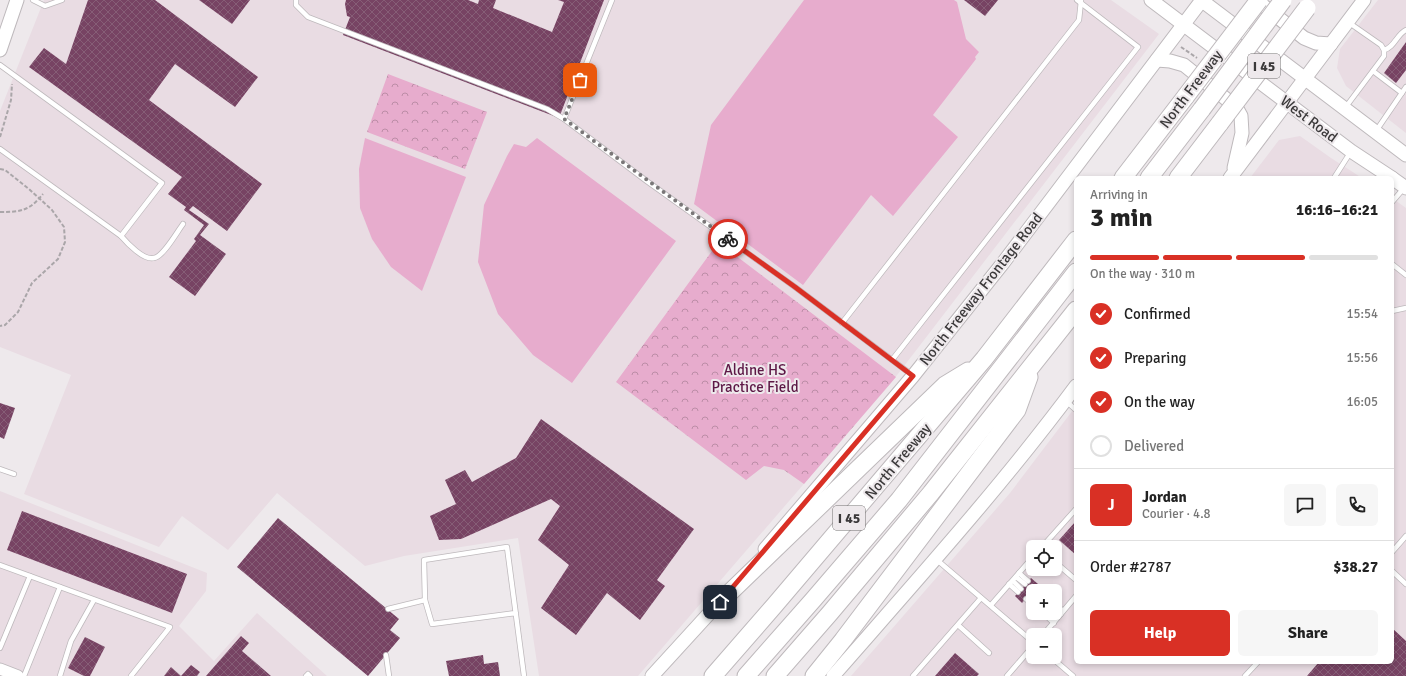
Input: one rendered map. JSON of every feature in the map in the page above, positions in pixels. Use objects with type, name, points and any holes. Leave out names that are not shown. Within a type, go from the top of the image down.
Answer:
[{"type":"highway","name":"North Freeway","points":[[1125,176],[1258,0]]},
{"type":"highway","name":"North Freeway","points":[[1151,176],[1283,0]]},
{"type":"highway","name":"I 45","points":[[1180,176],[1310,4]]},
{"type":"highway","name":"North Freeway","points":[[714,676],[984,359],[1074,243]]},
{"type":"highway","name":"North Freeway","points":[[746,676],[899,500],[1074,275]]},
{"type":"highway","points":[[775,676],[931,493],[1074,313]]},
{"type":"highway","points":[[720,602],[945,386],[984,359]]},
{"type":"highway","points":[[814,676],[843,640],[1017,410],[1035,363]]},
{"type":"highway","points":[[719,676],[740,662],[813,600]]},
{"type":"highway","points":[[764,676],[813,600]]},
{"type":"main road","points":[[0,50],[17,0]]},
{"type":"main road","name":"West Road","points":[[1151,0],[1351,151],[1389,176]]},
{"type":"main road","name":"West Road","points":[[1201,0],[1406,155]]},
{"type":"main road","name":"North Freeway Frontage Road","points":[[652,676],[708,613],[720,602],[913,376],[1003,263],[1201,0]]},
{"type":"main road","points":[[1258,0],[1304,38],[1316,43],[1330,44]]},
{"type":"main road","points":[[1232,176],[1304,78],[1364,0]]},
{"type":"main road","points":[[1157,60],[1170,61],[1184,65],[1236,107],[1241,116],[1242,133],[1232,176]]},
{"type":"main road","name":"West Road","points":[[1394,179],[1406,187]]},
{"type":"main road","points":[[833,676],[936,559],[1008,473],[1074,389]]},
{"type":"street","points":[[0,669],[18,676]]},
{"type":"lane","points":[[33,0],[45,6],[62,0]]},
{"type":"lane","points":[[296,0],[296,5],[308,17],[547,109],[564,119],[648,182],[795,287],[842,324],[913,376]]},
{"type":"lane","points":[[564,119],[612,0]]},
{"type":"lane","points":[[842,324],[1079,20],[1080,1]]},
{"type":"lane","points":[[892,360],[1138,47],[1080,1]]},
{"type":"lane","points":[[1344,109],[1384,56],[1384,50],[1381,45],[1348,21]]},
{"type":"lane","points":[[1384,50],[1389,49],[1402,32],[1406,30]]},
{"type":"lane","points":[[0,65],[162,183],[121,236]]},
{"type":"lane","points":[[1373,71],[1402,93]]},
{"type":"lane","points":[[1375,132],[1406,87]]},
{"type":"lane","points":[[0,149],[121,236],[130,246],[148,258],[155,258],[161,254],[183,224]]},
{"type":"lane","points":[[1335,176],[1351,151]]},
{"type":"lane","points":[[1394,200],[1406,187]]},
{"type":"lane","points":[[1394,266],[1406,275]]},
{"type":"lane","points":[[1394,311],[1406,308]]},
{"type":"lane","points":[[1065,400],[1074,408]]},
{"type":"lane","points":[[0,469],[14,474]]},
{"type":"lane","points":[[1048,540],[1074,511]]},
{"type":"lane","points":[[1394,550],[1406,536]]},
{"type":"lane","points":[[516,613],[432,624],[425,600],[424,560],[507,547],[516,613],[524,676]]},
{"type":"lane","points":[[936,559],[1026,636]]},
{"type":"lane","points":[[0,564],[170,628],[131,676]]},
{"type":"lane","points":[[991,605],[1026,565]]},
{"type":"lane","points":[[1062,568],[1074,578]]},
{"type":"lane","points":[[1394,574],[1406,584]]},
{"type":"lane","points":[[0,648],[30,576]]},
{"type":"lane","points":[[1014,579],[1023,586],[1014,579]]},
{"type":"lane","points":[[24,676],[60,587]]},
{"type":"lane","points":[[913,676],[981,598]]},
{"type":"lane","points":[[1062,613],[1074,598]]},
{"type":"lane","points":[[60,676],[71,641],[94,600]]},
{"type":"lane","points":[[388,610],[425,600]]},
{"type":"lane","points":[[1049,628],[1056,620]]},
{"type":"lane","points":[[958,624],[989,653]]},
{"type":"lane","points":[[1007,676],[1026,654]]},
{"type":"lane","points":[[386,655],[390,676]]},
{"type":"lane","points":[[1059,664],[1073,676]]},
{"type":"lane","points":[[1245,676],[1256,664]]},
{"type":"lane","points":[[306,676],[308,674],[310,676]]},
{"type":"path","points":[[0,137],[11,100],[11,87],[15,75]]},
{"type":"path","points":[[0,169],[5,170],[40,198],[52,210],[64,226],[65,242],[58,259],[32,283],[18,312],[5,325],[0,326]]},
{"type":"path","points":[[0,212],[14,212],[29,208],[43,194]]},
{"type":"shaded area","points":[[44,0],[1111,0],[1159,34],[891,383],[638,676],[539,676],[518,538],[404,556],[365,566],[277,493],[228,550],[182,516],[159,547],[24,494],[71,375],[0,347],[0,111]]},
{"type":"shaded area","points":[[1378,0],[1406,0],[1406,133],[1346,86],[1337,68],[1340,49]]},
{"type":"shaded area","points":[[1300,136],[1359,176],[1252,176],[1279,140]]},
{"type":"shaded area","points":[[1394,199],[1406,208],[1406,676],[851,676],[1010,493],[1074,409],[1074,664],[1394,664]]},
{"type":"shaded area","points":[[0,491],[207,573],[206,591],[179,626],[214,661],[257,613],[327,676],[28,676],[0,665]]},
{"type":"green space","points":[[804,0],[954,0],[957,2],[966,39],[979,52],[975,57],[976,59],[933,115],[958,137],[893,216],[871,195],[803,285],[694,204],[711,125]]},
{"type":"green space","points":[[388,74],[487,112],[465,169],[367,132]]},
{"type":"green space","points":[[365,138],[466,177],[422,291],[391,267],[372,239],[360,208],[359,169]]},
{"type":"green space","points":[[537,138],[676,241],[572,383],[533,355],[498,314],[478,262],[484,205],[507,156],[514,144],[526,147]]},
{"type":"green space","name":"Aldine HS Practice Field","points":[[727,249],[896,377],[804,484],[784,470],[764,466],[746,480],[616,382],[712,251]]},
{"type":"building","points":[[88,0],[155,0],[258,77],[235,107],[175,64],[149,100],[262,184],[227,231],[193,206],[189,210],[209,224],[200,235],[226,254],[195,296],[169,277],[196,241],[194,239],[204,225],[184,210],[186,207],[168,194],[182,177],[29,67],[44,48],[66,64]]},
{"type":"building","points":[[199,0],[250,0],[232,24]]},
{"type":"building","points":[[346,0],[468,0],[478,4],[479,0],[496,0],[493,8],[552,32],[564,2],[558,0],[604,0],[559,118],[343,35],[350,17],[347,16],[345,4]]},
{"type":"building","points":[[964,0],[998,0],[985,16]]},
{"type":"building","points":[[1406,42],[1406,70],[1396,83],[1384,73]]},
{"type":"building","points":[[0,403],[15,408],[4,439],[0,437]]},
{"type":"building","points":[[541,419],[694,529],[657,580],[665,586],[640,620],[607,593],[576,635],[541,608],[569,565],[538,540],[560,506],[551,499],[461,539],[439,540],[430,516],[456,504],[445,480],[465,470],[472,482],[516,458]]},
{"type":"building","points":[[22,511],[187,574],[172,613],[7,550]]},
{"type":"building","points":[[278,518],[399,619],[390,630],[400,638],[368,676],[237,567]]},
{"type":"building","points":[[1074,523],[1074,553],[1062,543],[1062,540],[1059,540]]},
{"type":"building","points":[[1031,578],[1038,584],[1026,584],[1026,598],[1022,603],[1015,596]]},
{"type":"building","points":[[1394,630],[1406,641],[1406,676],[1307,676],[1317,664],[1394,664]]},
{"type":"building","points":[[241,636],[249,643],[242,651],[271,676],[206,676]]},
{"type":"building","points":[[85,637],[105,647],[90,676],[84,676],[68,668]]},
{"type":"building","points":[[955,653],[979,674],[977,676],[935,676]]},
{"type":"building","points":[[483,655],[484,664],[498,662],[500,676],[449,676],[446,661]]},
{"type":"building","points":[[191,665],[200,672],[197,676],[181,676]]},
{"type":"building","points":[[171,667],[181,676],[164,676]]},
{"type":"way so far","points":[[580,80],[564,119],[597,145],[728,239]]},
{"type":"route","points":[[720,602],[913,376],[842,324],[795,287],[791,286],[728,239]]}]
